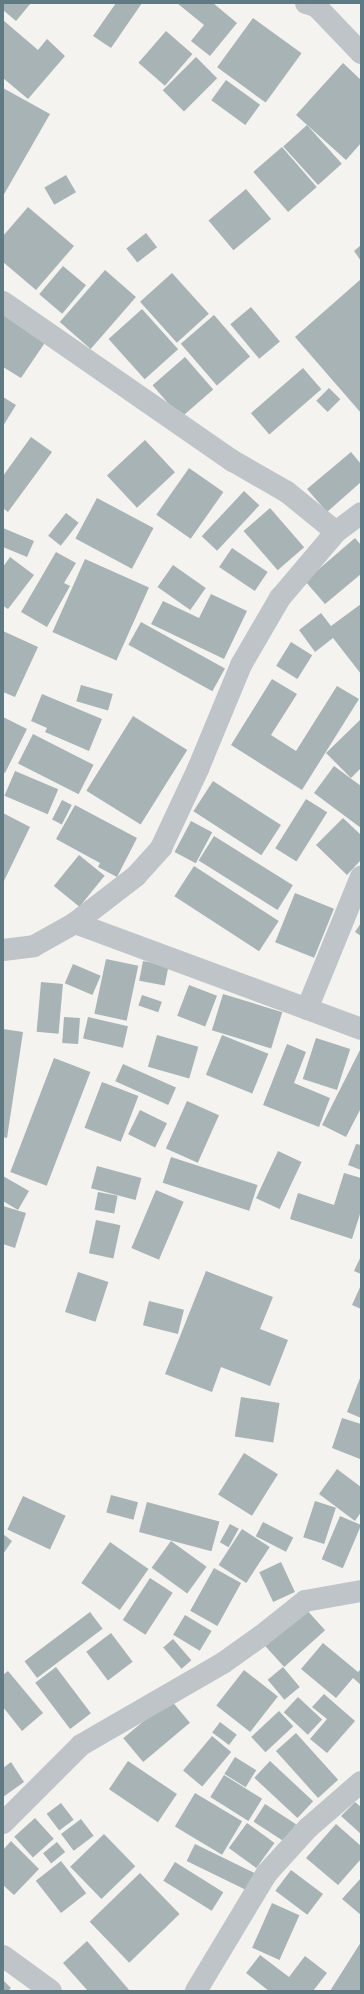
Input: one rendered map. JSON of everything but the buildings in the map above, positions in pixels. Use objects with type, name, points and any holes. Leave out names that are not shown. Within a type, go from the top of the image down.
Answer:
[{"type":"street","points":[[317,4],[361,53]]},
{"type":"street","points":[[3,302],[233,461],[287,492],[336,532]]},
{"type":"street","points":[[3,950],[34,946],[75,923],[136,876],[161,848],[198,769],[241,665],[280,598],[336,532],[361,513]]},
{"type":"street","points":[[306,1009],[361,877]]},
{"type":"street","points":[[75,923],[361,1029]]},
{"type":"street","points":[[3,1824],[81,1745],[223,1663],[262,1636],[305,1601],[361,1591]]},
{"type":"street","points":[[196,1991],[267,1873],[308,1828],[361,1782]]},
{"type":"street","points":[[3,1956],[52,1991]]}]
